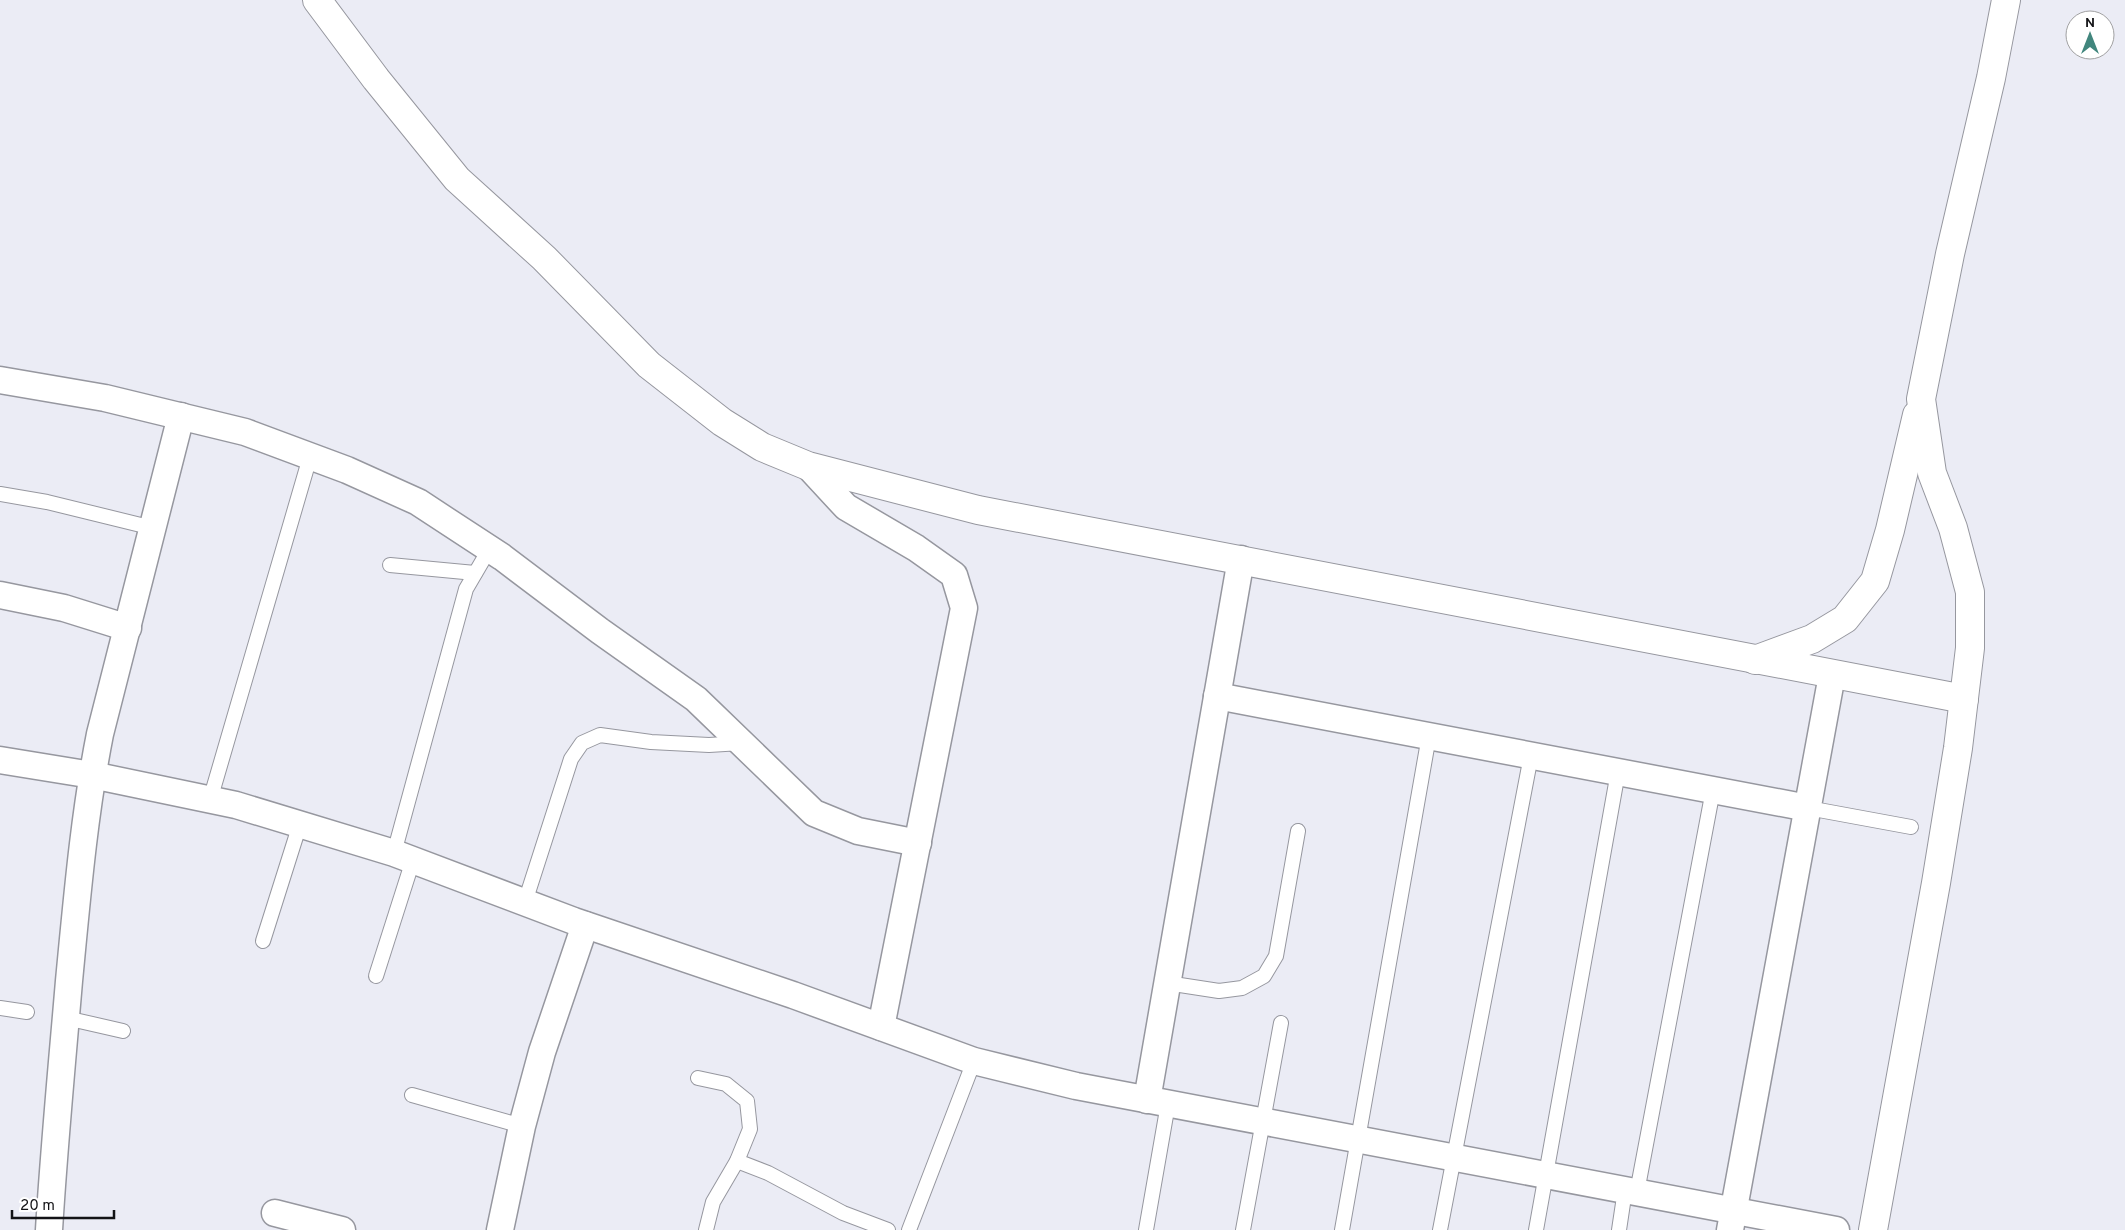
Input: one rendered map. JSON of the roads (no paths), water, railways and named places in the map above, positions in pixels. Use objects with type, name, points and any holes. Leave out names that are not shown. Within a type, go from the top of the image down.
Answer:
[{"type":"street","points":[[317,0],[376,79],[457,179],[544,258],[649,365],[722,422],[762,446],[808,466],[978,510],[1964,699]]},
{"type":"street","points":[[1756,660],[1812,639],[1845,619],[1875,581],[1890,530],[1921,399],[1950,254],[1991,78],[2006,0]]},
{"type":"street","points":[[0,380],[105,398],[245,432],[348,470],[418,502],[490,548],[600,631],[696,699],[814,813],[858,831],[918,843]]},
{"type":"street","points":[[1873,1230],[1936,883],[1958,748],[1970,648],[1970,592],[1953,528],[1932,473],[1921,399]]},
{"type":"street","points":[[49,1230],[57,1113],[77,899],[92,775],[100,734],[181,416]]},
{"type":"street","points":[[808,466],[846,507],[916,548],[954,575],[964,608],[881,1028]]},
{"type":"street","points":[[1157,1102],[1167,983],[1241,559]]},
{"type":"street","points":[[0,595],[64,608],[128,628]]},
{"type":"street","points":[[1732,1220],[1832,675]]},
{"type":"street","points":[[1217,696],[1808,808]]},
{"type":"street","points":[[0,760],[92,775],[236,805],[300,824],[403,856],[585,925],[793,995],[974,1061],[1076,1086],[1631,1191],[1732,1220],[1836,1230]]},
{"type":"street","points":[[500,1230],[522,1126],[542,1052],[585,925]]},
{"type":"street","points":[[274,1213],[342,1230]]},
{"type":"lane","points":[[210,800],[310,457]]},
{"type":"lane","points":[[0,494],[47,502],[153,528]]},
{"type":"lane","points":[[376,976],[466,589],[490,548]]},
{"type":"lane","points":[[390,565],[475,573]]},
{"type":"lane","points":[[526,902],[571,759],[582,743],[600,735],[651,742],[709,745],[741,743]]},
{"type":"lane","points":[[1342,1230],[1429,736]]},
{"type":"lane","points":[[1440,1230],[1532,756]]},
{"type":"lane","points":[[1536,1230],[1618,772]]},
{"type":"lane","points":[[1618,1230],[1631,1191],[1713,790]]},
{"type":"lane","points":[[1808,808],[1911,827]]},
{"type":"lane","points":[[263,940],[300,824]]},
{"type":"lane","points":[[1167,983],[1219,991],[1242,988],[1264,976],[1276,956],[1298,831]]},
{"type":"lane","points":[[0,1008],[27,1012]]},
{"type":"lane","points":[[66,1018],[123,1032]]},
{"type":"lane","points":[[1243,1230],[1281,1023]]},
{"type":"lane","points":[[909,1230],[974,1061]]},
{"type":"lane","points":[[698,1078],[726,1084],[747,1101],[750,1129],[737,1161],[713,1202],[706,1230]]},
{"type":"lane","points":[[412,1095],[522,1126]]},
{"type":"lane","points":[[1146,1230],[1157,1102]]},
{"type":"lane","points":[[737,1161],[768,1173],[843,1213],[888,1230]]}]
